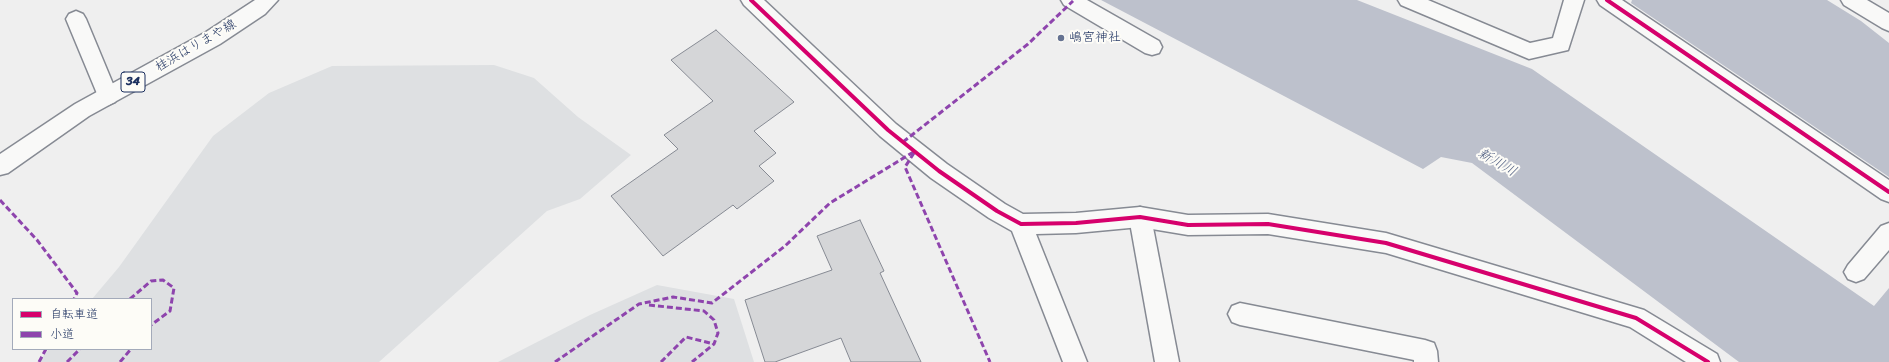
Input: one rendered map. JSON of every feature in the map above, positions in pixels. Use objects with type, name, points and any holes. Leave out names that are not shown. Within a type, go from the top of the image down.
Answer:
[{"type":"street","name":"桂浜はりまや線","points":[[0,166],[82,110],[213,38],[258,10],[268,0]]},
{"type":"street","points":[[752,0],[888,130],[939,171],[997,210],[1021,224],[1076,223],[1140,217],[1188,225],[1268,224],[1386,243],[1636,318],[1708,362]]},
{"type":"street","points":[[1071,0],[1152,47]]},
{"type":"street","points":[[1408,0],[1529,51],[1561,44],[1574,0]]},
{"type":"street","points":[[1607,0],[1889,192]]},
{"type":"street","points":[[1851,0],[1889,23]]},
{"type":"street","points":[[76,19],[108,96]]},
{"type":"street","points":[[1140,217],[1167,362]]},
{"type":"street","points":[[1021,224],[1075,362]]},
{"type":"street","points":[[1856,272],[1889,233]]},
{"type":"street","points":[[1240,314],[1425,351],[1426,362]]},
{"type":"shaded area","points":[[494,65],[534,78],[578,117],[631,155],[580,199],[547,211],[379,362],[38,362],[48,350],[152,350],[152,298],[93,298],[119,267],[213,136],[269,93],[332,66]]},
{"type":"shaded area","points":[[657,285],[734,299],[754,362],[498,362],[590,315]]},
{"type":"water","name":"新川川","points":[[1101,0],[1357,0],[1532,69],[1874,306],[1889,288],[1889,362],[1739,362],[1472,163],[1441,157],[1423,169]]},
{"type":"water","points":[[1632,0],[1827,0],[1861,21],[1889,43],[1889,177],[1631,3]]},
{"type":"building","points":[[716,30],[794,102],[754,131],[776,153],[759,166],[774,181],[737,209],[733,205],[663,256],[611,196],[678,149],[664,135],[713,101],[671,60]]},
{"type":"building","points":[[860,220],[884,271],[880,273],[921,362],[851,362],[841,338],[775,362],[765,362],[745,300],[832,270],[817,236]]},
{"type":"marked path","points":[[903,142],[1028,44],[1073,1]]},
{"type":"marked path","points":[[555,362],[639,304],[673,297],[712,303],[785,246],[830,203],[915,151]]},
{"type":"marked path","points":[[914,153],[905,167],[990,362]]},
{"type":"marked path","points":[[0,200],[37,240],[77,293],[74,298]]},
{"type":"marked path","points":[[131,298],[151,281],[163,280],[174,288],[170,311],[152,324]]},
{"type":"marked path","points":[[649,305],[704,311],[714,320],[718,333],[714,344],[692,362]]},
{"type":"marked path","points":[[661,362],[686,337],[714,344]]},
{"type":"marked path","points":[[39,362],[45,350]]},
{"type":"marked path","points":[[67,362],[79,350]]},
{"type":"marked path","points":[[120,362],[130,350]]},
{"type":"cycle path","points":[[751,0],[888,130],[939,171],[997,211],[1021,224],[1076,223],[1140,217],[1188,225],[1268,224],[1386,243],[1636,318],[1708,362]]},
{"type":"cycle path","points":[[1607,0],[1889,192]]},
{"type":"place","name":"嶋宮神社","points":[[1061,38]]}]
